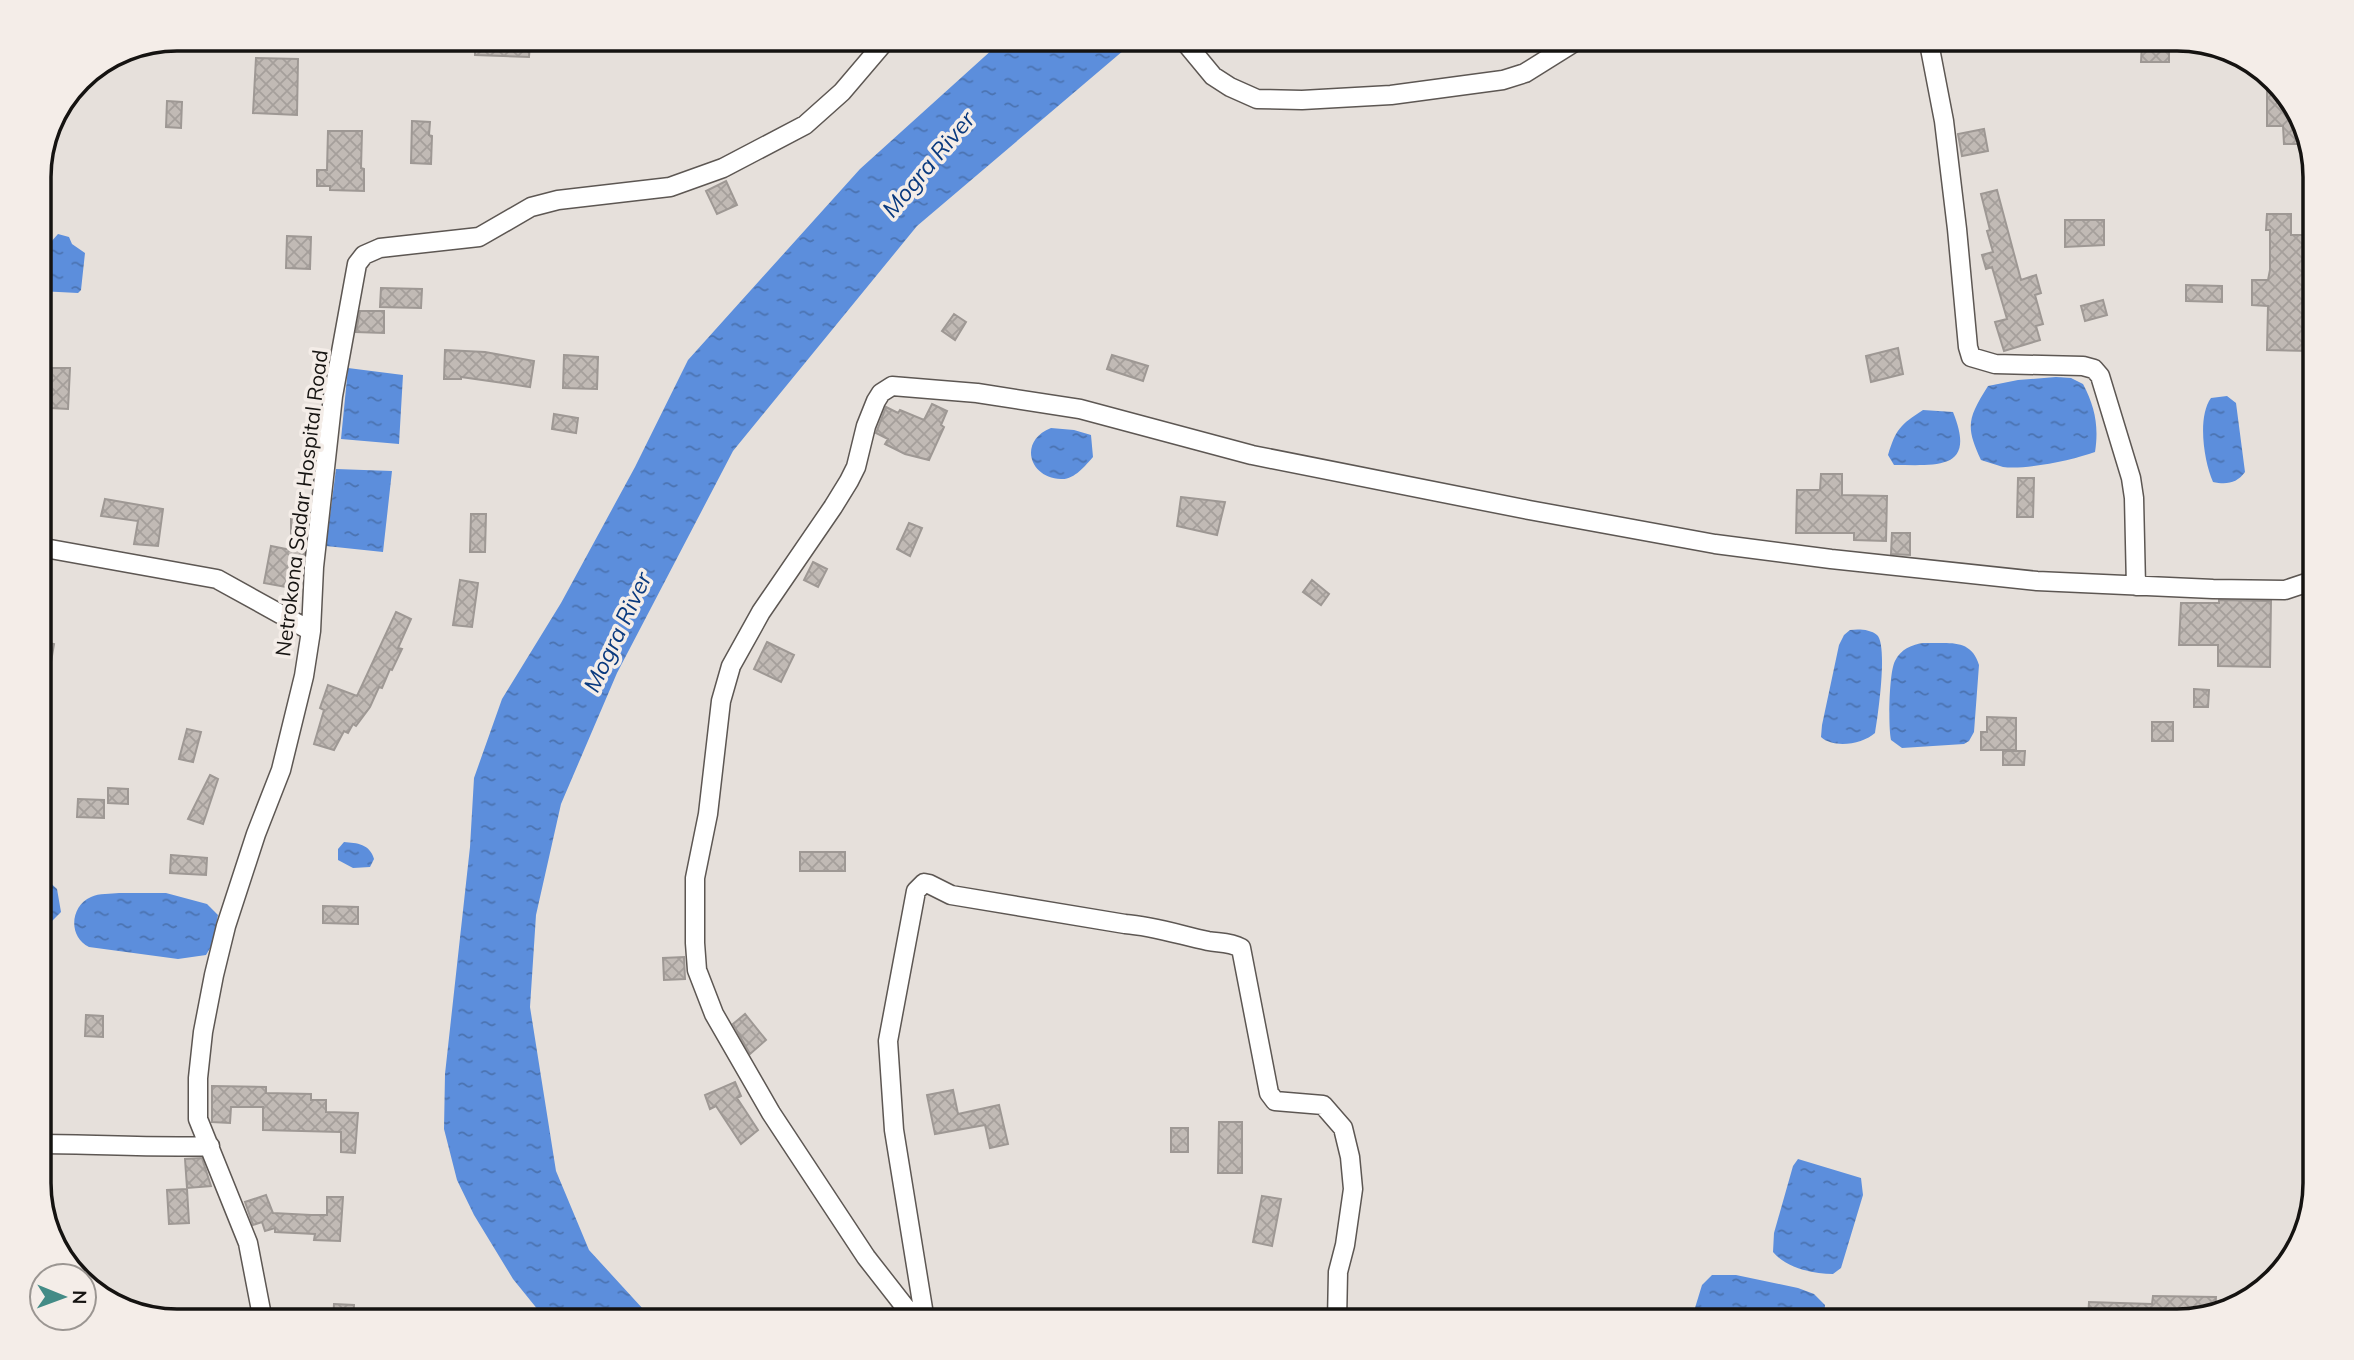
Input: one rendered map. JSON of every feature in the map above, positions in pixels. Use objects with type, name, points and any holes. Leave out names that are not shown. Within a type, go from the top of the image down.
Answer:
[{"type":"street","name":"Netrokona Sadar Hospital Road","points":[[261,1309],[248,1243],[198,1119],[202,1044],[211,986],[231,913],[256,834],[281,770],[296,717],[311,631],[314,567],[333,396],[357,264],[365,255],[380,248],[478,237],[531,207],[558,200],[670,187],[723,168],[805,125],[842,93],[877,51]]},
{"type":"street","points":[[1192,51],[1213,76],[1230,87],[1257,99],[1302,100],[1391,95],[1503,80],[1525,73],[1560,51]]},
{"type":"street","points":[[1931,51],[1944,121],[1971,357],[1994,363],[2083,366],[2094,369],[2100,376],[2131,478],[2136,586]]},
{"type":"street","points":[[907,1309],[866,1257],[765,1102],[714,1014],[696,970],[695,943],[695,878],[708,814],[721,701],[731,666],[761,612],[849,481],[856,467],[866,426],[876,401],[881,393],[892,386],[977,393],[1080,409],[1252,455],[1715,544],[2036,581],[2285,590],[2303,584]]},
{"type":"street","points":[[51,549],[218,579],[311,631]]},
{"type":"street","points":[[923,1309],[894,1130],[888,1041],[916,891],[924,884],[951,895],[1143,925],[1211,942],[1234,944],[1241,948],[1269,1093],[1275,1101],[1323,1105],[1343,1128],[1350,1157],[1353,1189],[1338,1272],[1337,1309]]},
{"type":"street","points":[[51,1144],[210,1146]]},
{"type":"water","name":"Mogra River","points":[[991,51],[1123,51],[917,226],[733,451],[617,673],[561,804],[536,915],[530,1007],[556,1171],[589,1250],[643,1309],[537,1309],[513,1279],[474,1215],[457,1180],[444,1129],[445,1074],[470,847],[474,778],[502,699],[561,603],[635,467],[688,360],[860,169]]},
{"type":"water","points":[[58,234],[69,237],[72,244],[85,253],[81,290],[78,293],[51,292],[51,242]]},
{"type":"water","points":[[348,368],[403,375],[399,444],[341,439]]},
{"type":"water","points":[[2056,377],[2071,378],[2083,384],[2095,417],[2095,452],[2024,467],[2003,467],[1981,460],[1973,439],[1971,422],[1976,406],[1988,386]]},
{"type":"water","points":[[2227,396],[2236,403],[2245,472],[2235,481],[2213,482],[2203,440],[2204,416],[2211,398]]},
{"type":"water","points":[[1923,410],[1953,412],[1960,445],[1956,455],[1949,461],[1938,464],[1894,465],[1888,455],[1897,433],[1904,424]]},
{"type":"water","points":[[1051,428],[1091,435],[1093,457],[1079,472],[1066,479],[1050,477],[1041,472],[1032,458],[1034,441]]},
{"type":"water","points":[[336,469],[392,471],[383,552],[326,546]]},
{"type":"water","points":[[1850,630],[1867,631],[1877,635],[1882,652],[1881,681],[1875,733],[1863,740],[1841,744],[1821,737],[1839,645]]},
{"type":"water","points":[[1923,643],[1964,646],[1975,656],[1979,665],[1974,732],[1964,744],[1902,748],[1891,740],[1890,699],[1893,667],[1903,651]]},
{"type":"water","points":[[344,842],[366,847],[374,859],[370,867],[353,868],[338,860],[338,849]]},
{"type":"water","points":[[51,883],[57,889],[61,912],[52,921]]},
{"type":"water","points":[[166,893],[207,904],[218,915],[212,945],[206,955],[178,959],[89,947],[82,942],[74,922],[79,907],[94,896]]},
{"type":"water","points":[[1798,1159],[1861,1178],[1863,1195],[1841,1268],[1833,1274],[1800,1269],[1778,1258],[1773,1252],[1774,1233],[1793,1166]]},
{"type":"water","points":[[1712,1275],[1736,1275],[1814,1294],[1825,1305],[1825,1309],[1695,1309],[1702,1285]]},
{"type":"building","points":[[475,51],[529,51],[529,57],[475,55]]},
{"type":"building","points":[[2142,51],[2169,51],[2169,62],[2141,62]]},
{"type":"building","points":[[256,58],[298,59],[297,115],[253,113]]},
{"type":"building","points":[[2267,89],[2282,107],[2299,144],[2284,144],[2283,126],[2267,126]]},
{"type":"building","points":[[167,101],[182,102],[181,128],[166,127]]},
{"type":"building","points":[[412,121],[430,122],[431,164],[411,163]]},
{"type":"building","points":[[1984,129],[1988,151],[1962,156],[1958,134]]},
{"type":"building","points":[[328,131],[362,131],[361,168],[364,169],[364,191],[330,190],[330,186],[317,186],[317,170],[327,170]]},
{"type":"building","points":[[726,181],[737,205],[717,214],[706,191]]},
{"type":"building","points":[[1997,190],[2021,280],[2036,275],[2041,293],[2035,295],[2043,324],[2036,326],[2040,340],[2004,351],[1995,322],[2007,319],[1992,267],[1986,269],[1982,255],[1993,252],[1981,194]]},
{"type":"building","points":[[2267,214],[2291,214],[2291,235],[2303,235],[2303,351],[2267,350],[2268,306],[2252,305],[2252,280],[2268,280],[2270,270],[2270,230],[2266,230]]},
{"type":"building","points":[[2065,220],[2104,220],[2104,245],[2065,247]]},
{"type":"building","points":[[287,236],[311,237],[310,269],[286,268]]},
{"type":"building","points":[[2186,285],[2222,286],[2222,302],[2186,301]]},
{"type":"building","points":[[381,288],[422,289],[421,308],[380,307]]},
{"type":"building","points":[[2103,300],[2107,315],[2085,321],[2081,306]]},
{"type":"building","points":[[360,311],[384,311],[384,333],[356,332]]},
{"type":"building","points":[[954,314],[966,322],[955,340],[942,331]]},
{"type":"building","points":[[1898,348],[1903,374],[1871,382],[1866,356]]},
{"type":"building","points":[[445,350],[485,352],[534,361],[530,387],[461,377],[444,379]]},
{"type":"building","points":[[564,355],[598,357],[597,389],[563,388]]},
{"type":"building","points":[[1112,355],[1148,366],[1143,381],[1107,369]]},
{"type":"building","points":[[52,368],[70,368],[68,409],[51,408]]},
{"type":"building","points":[[932,404],[947,411],[941,425],[944,427],[929,460],[905,454],[885,444],[888,439],[876,433],[886,407],[924,420]]},
{"type":"building","points":[[554,414],[578,418],[576,433],[552,429]]},
{"type":"building","points":[[1821,474],[1842,474],[1842,495],[1887,496],[1886,541],[1854,540],[1854,533],[1796,533],[1797,490],[1820,490]]},
{"type":"building","points":[[2018,478],[2034,478],[2033,517],[2017,517]]},
{"type":"building","points":[[1181,497],[1225,502],[1217,535],[1177,526]]},
{"type":"building","points":[[105,499],[163,509],[158,546],[134,544],[138,521],[101,516]]},
{"type":"building","points":[[471,514],[486,514],[485,552],[470,552]]},
{"type":"building","points":[[291,519],[308,519],[302,573],[295,572],[292,588],[264,583],[271,546],[291,550]]},
{"type":"building","points":[[909,523],[922,528],[910,556],[897,549]]},
{"type":"building","points":[[1892,533],[1910,533],[1910,555],[1891,554]]},
{"type":"building","points":[[813,562],[827,569],[818,587],[804,580]]},
{"type":"building","points":[[460,580],[478,583],[472,627],[453,625]]},
{"type":"building","points":[[1312,580],[1329,594],[1321,605],[1303,592]]},
{"type":"building","points":[[2219,600],[2271,601],[2270,667],[2218,666],[2218,645],[2179,645],[2181,603],[2219,603]]},
{"type":"building","points":[[396,612],[411,619],[398,648],[402,649],[382,688],[379,687],[370,707],[356,726],[353,724],[348,733],[344,731],[334,750],[314,744],[324,710],[320,708],[328,685],[357,696]]},
{"type":"building","points":[[767,642],[794,655],[781,682],[754,669]]},
{"type":"building","points":[[2194,689],[2209,690],[2208,707],[2194,707]]},
{"type":"building","points":[[1987,717],[2016,718],[2016,750],[1981,750],[1981,732],[1987,732]]},
{"type":"building","points":[[2152,722],[2173,722],[2173,741],[2152,741]]},
{"type":"building","points":[[187,729],[201,732],[193,762],[179,759]]},
{"type":"building","points":[[2003,751],[2025,751],[2024,765],[2003,765]]},
{"type":"building","points":[[210,775],[218,779],[203,824],[188,819]]},
{"type":"building","points":[[108,788],[128,789],[128,804],[108,803]]},
{"type":"building","points":[[78,799],[104,800],[104,818],[77,817]]},
{"type":"building","points":[[800,852],[845,852],[845,871],[800,871]]},
{"type":"building","points":[[171,855],[207,858],[206,875],[170,873]]},
{"type":"building","points":[[323,906],[358,907],[358,924],[323,923]]},
{"type":"building","points":[[684,957],[685,979],[664,980],[663,958]]},
{"type":"building","points":[[745,1014],[766,1040],[750,1054],[733,1024]]},
{"type":"building","points":[[86,1015],[103,1016],[103,1037],[85,1036]]},
{"type":"building","points":[[735,1082],[741,1096],[737,1098],[758,1130],[741,1144],[716,1106],[710,1109],[705,1095]]},
{"type":"building","points":[[212,1086],[266,1087],[266,1093],[311,1094],[311,1100],[326,1100],[326,1112],[358,1113],[355,1153],[341,1152],[341,1132],[263,1130],[263,1107],[231,1107],[230,1123],[212,1122]]},
{"type":"building","points":[[953,1090],[958,1114],[999,1105],[1008,1144],[990,1148],[985,1125],[935,1134],[927,1095]]},
{"type":"building","points":[[1219,1122],[1242,1122],[1242,1173],[1218,1173]]},
{"type":"building","points":[[1171,1128],[1188,1128],[1188,1152],[1171,1152]]},
{"type":"building","points":[[202,1158],[211,1186],[187,1188],[185,1159]]},
{"type":"building","points":[[187,1189],[189,1223],[169,1224],[167,1190]]},
{"type":"building","points":[[266,1195],[273,1213],[311,1215],[327,1215],[327,1197],[343,1197],[340,1241],[314,1240],[315,1234],[275,1232],[275,1228],[265,1231],[262,1222],[253,1225],[245,1202]]},
{"type":"building","points":[[1262,1196],[1281,1199],[1272,1246],[1253,1242]]},
{"type":"building","points":[[2153,1296],[2216,1297],[2216,1303],[2194,1308],[2089,1309],[2089,1302],[2152,1304]]},
{"type":"building","points":[[334,1304],[354,1305],[354,1309],[334,1309]]}]
